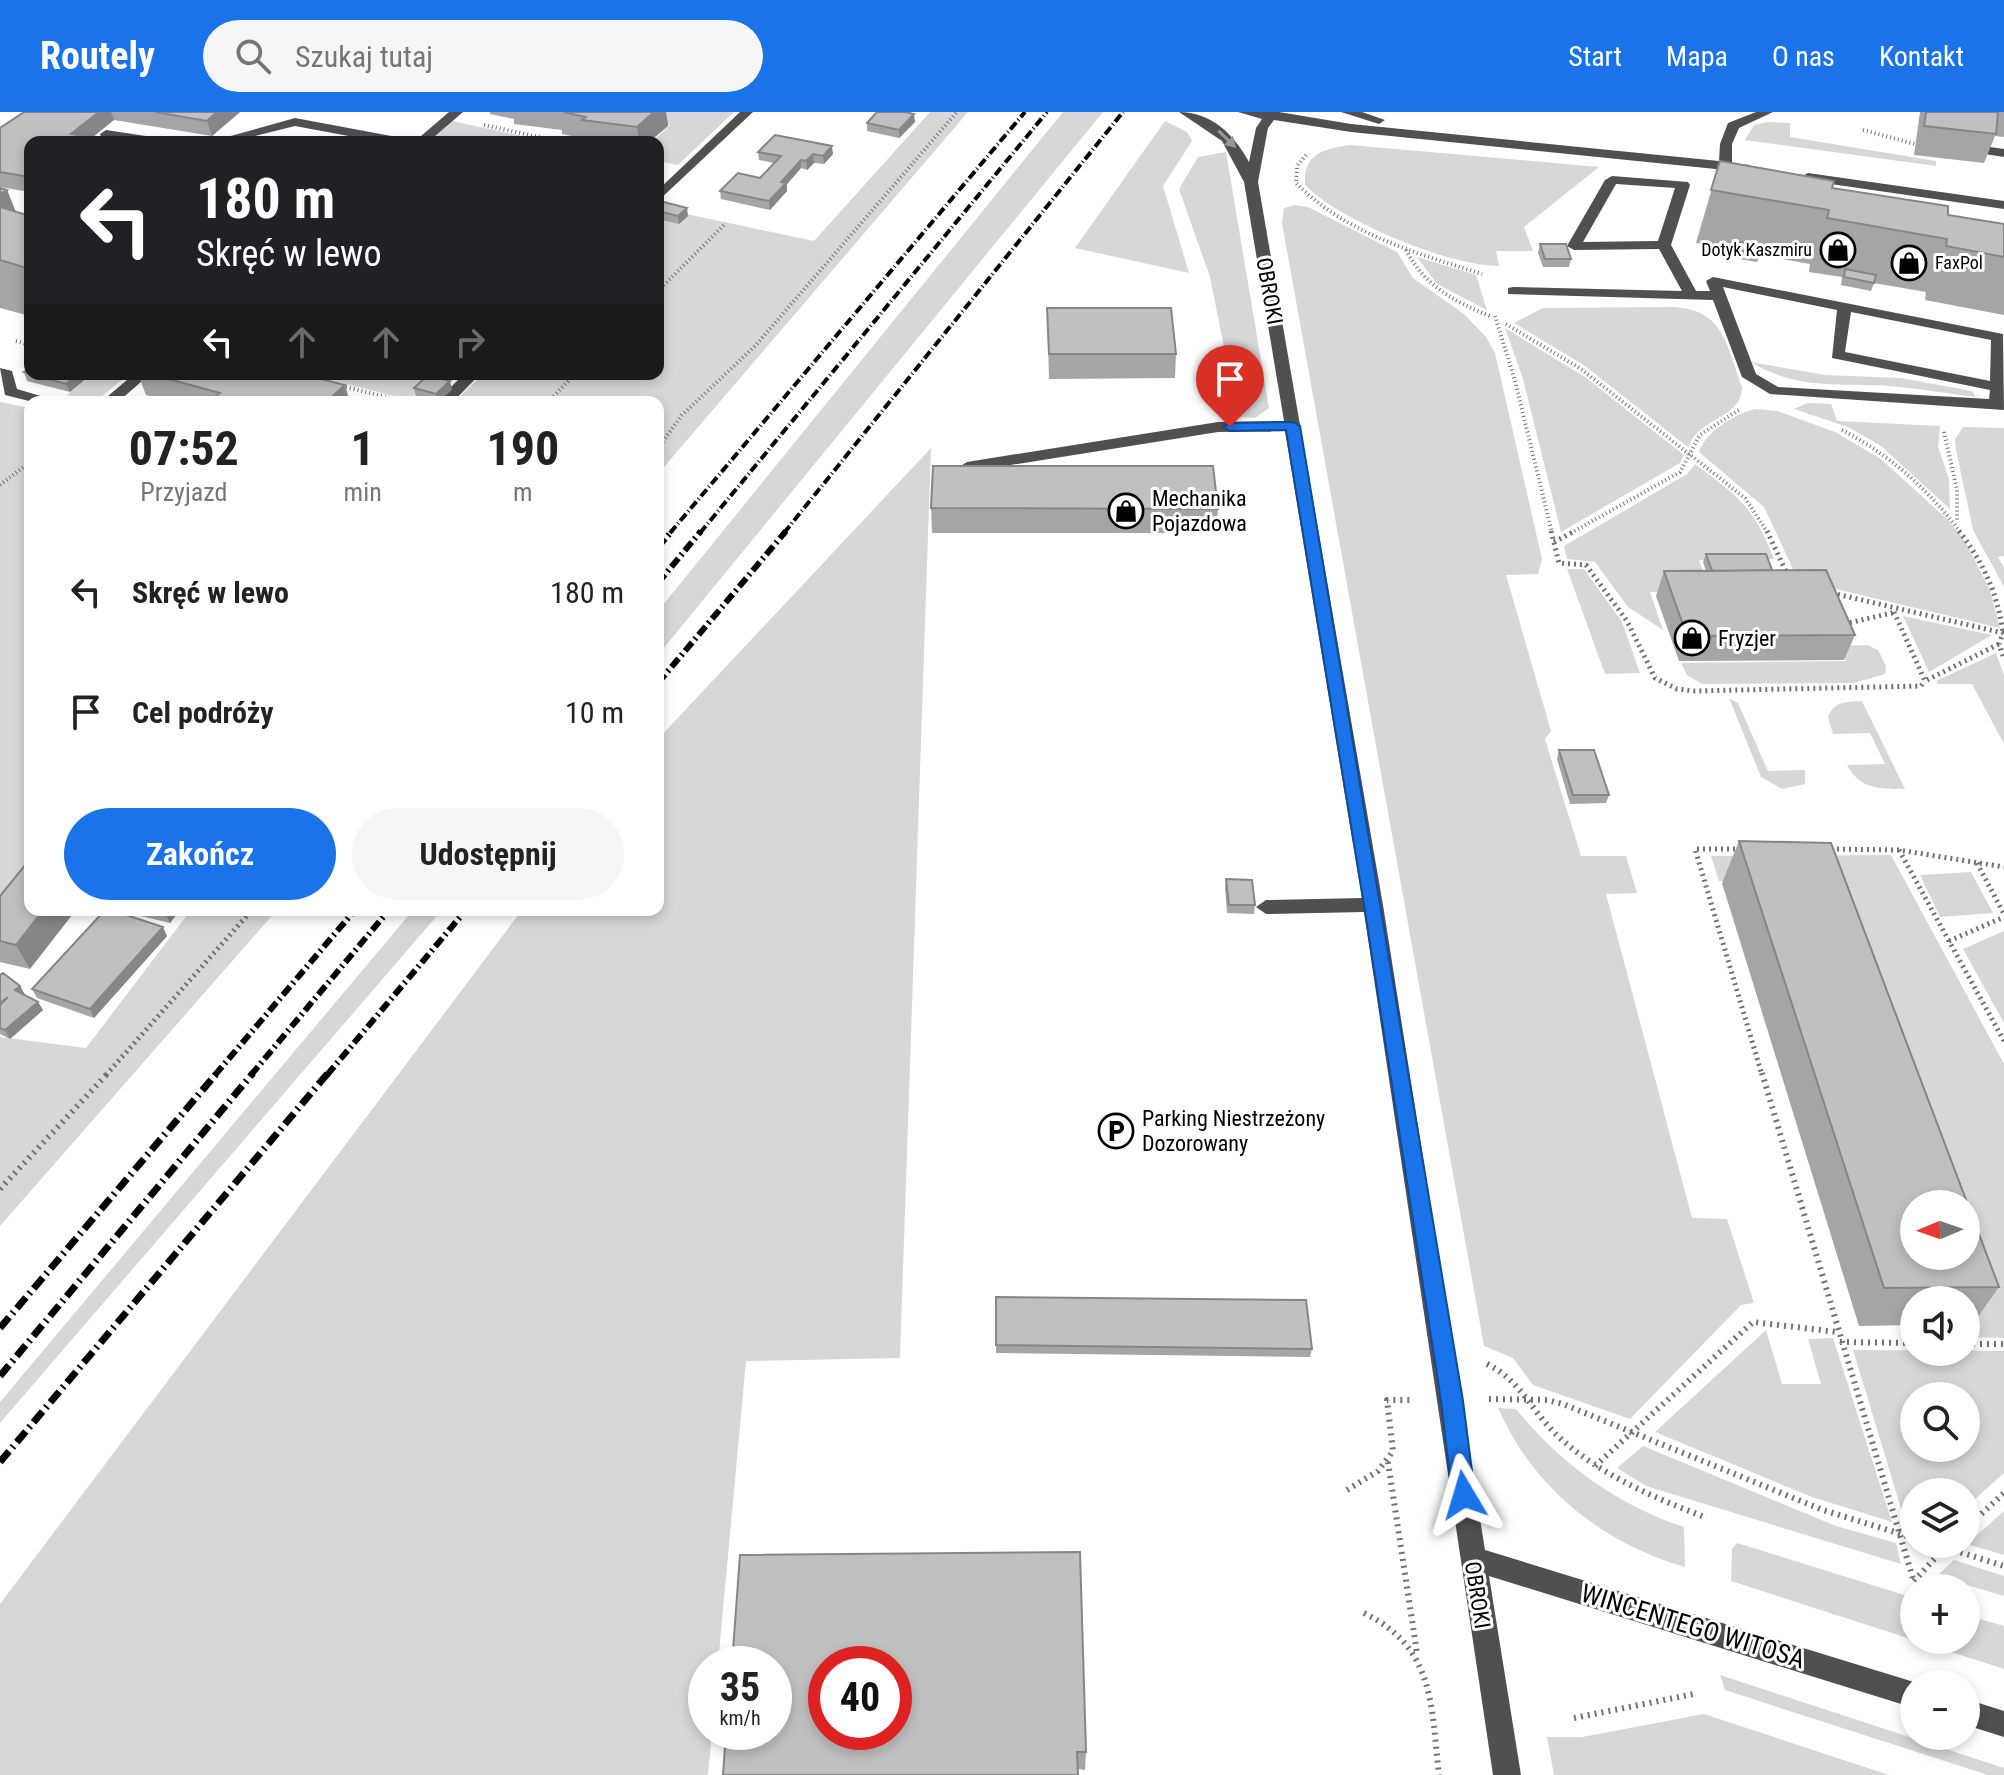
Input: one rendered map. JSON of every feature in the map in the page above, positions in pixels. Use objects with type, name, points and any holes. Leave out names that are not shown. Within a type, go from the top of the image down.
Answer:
[{"type":"street","points":[[664,191],[747,112]]},
{"type":"street","name":"OBROKI","points":[[1185,112],[1226,136],[1236,146],[1251,182],[1373,905],[1452,1401],[1472,1558],[1507,1775]]},
{"type":"street","points":[[1244,112],[1755,169]]},
{"type":"street","points":[[1347,112],[1429,135]]},
{"type":"street","points":[[1725,165],[1726,144],[1733,126],[1767,112]]},
{"type":"street","name":"OBROKI","points":[[1251,182],[1259,138],[1271,114]]},
{"type":"street","points":[[427,136],[453,115]]},
{"type":"street","points":[[239,136],[295,122],[370,136]]},
{"type":"street","points":[[106,134],[119,136]]},
{"type":"street","points":[[1800,176],[2004,205]]},
{"type":"street","points":[[1664,245],[1574,246],[1612,180],[1683,185],[1664,245],[1691,295]]},
{"type":"street","points":[[1713,281],[1844,308],[1998,337],[1997,387],[2000,405],[1775,391],[1749,377],[1713,281]]},
{"type":"street","points":[[1513,291],[1719,296]]},
{"type":"street","points":[[1844,308],[1837,355],[1997,387]]},
{"type":"street","points":[[0,372],[7,374],[10,392],[27,396]]},
{"type":"street","points":[[116,396],[136,380]]},
{"type":"street","points":[[450,396],[467,380]]},
{"type":"street","points":[[967,467],[1218,427],[1293,426]]},
{"type":"street","points":[[1266,907],[1373,905]]},
{"type":"street","name":"WINCENTEGO WITOSA","points":[[1472,1558],[1900,1691]]},
{"type":"street","points":[[1980,1716],[2004,1724]]},
{"type":"path","points":[[664,440],[682,415],[756,345],[957,112]]},
{"type":"path","points":[[453,115],[533,136]]},
{"type":"path","points":[[515,132],[522,125]]},
{"type":"path","points":[[1863,130],[1885,139],[1915,144]]},
{"type":"path","points":[[1306,155],[1297,166],[1296,183],[1312,202],[1406,250],[1482,274],[1487,289]]},
{"type":"path","points":[[664,285],[726,223]]},
{"type":"path","points":[[1406,250],[1416,269],[1433,288],[1496,319],[1581,369],[1755,507],[1791,583]]},
{"type":"path","points":[[1491,304],[1515,381],[1559,563],[1586,565],[1627,621],[1648,673],[1668,688],[1695,691],[1921,686],[1925,681],[1999,644]]},
{"type":"path","points":[[554,396],[569,380]]},
{"type":"path","points":[[329,382],[384,396]]},
{"type":"path","points":[[1554,542],[1680,472],[1692,455],[1700,435],[1735,414],[1747,399]]},
{"type":"path","points":[[1947,426],[1943,434],[1944,444],[1956,484],[1954,512],[1958,523]]},
{"type":"path","points":[[0,485],[24,467]]},
{"type":"path","points":[[1819,590],[2003,633],[1999,644],[2004,659]]},
{"type":"path","points":[[1840,626],[1905,610]]},
{"type":"path","points":[[1894,612],[1925,681]]},
{"type":"path","points":[[1758,849],[1695,849],[1837,1332],[1900,1534]]},
{"type":"path","points":[[1820,849],[1899,850],[2004,867]]},
{"type":"path","points":[[1899,850],[2004,1041]]},
{"type":"path","points":[[1949,941],[2004,916],[1977,862]]},
{"type":"path","points":[[0,1189],[60,1127],[247,916]]},
{"type":"path","points":[[1595,1466],[1753,1322],[1837,1332]]},
{"type":"path","points":[[1840,1342],[1900,1343]]},
{"type":"path","points":[[1980,1344],[2004,1344]]},
{"type":"path","points":[[1487,1364],[1504,1371],[1558,1436],[1595,1466],[1641,1494],[1707,1518]]},
{"type":"path","points":[[1495,1398],[1563,1404],[1814,1506],[1900,1534]]},
{"type":"path","points":[[1347,1490],[1388,1462],[1393,1451],[1387,1400]]},
{"type":"path","points":[[1388,1462],[1417,1653]]},
{"type":"path","points":[[1980,1515],[2004,1493]]},
{"type":"path","points":[[1907,1558],[1914,1582],[1935,1558]]},
{"type":"path","points":[[1980,1558],[2004,1566]]},
{"type":"path","points":[[1364,1613],[1383,1619],[1404,1636],[1425,1669],[1439,1775]]},
{"type":"path","points":[[1574,1718],[1694,1694]]},
{"type":"shaded area","points":[[608,112],[734,112],[678,165],[664,162],[664,136],[658,136],[670,125]]},
{"type":"shaded area","points":[[930,112],[968,112],[664,467],[664,396],[460,396],[477,380],[664,380],[664,209],[814,241]]},
{"type":"shaded area","points":[[1063,112],[1103,112],[664,648],[664,604]]},
{"type":"shaded area","points":[[452,121],[522,136],[433,136]]},
{"type":"shaded area","points":[[1165,121],[1187,132],[1192,141],[1163,186],[1189,273],[1075,248]]},
{"type":"shaded area","points":[[1790,123],[1790,137],[1936,161],[1936,166],[1745,140],[1754,125]]},
{"type":"shaded area","points":[[1350,145],[1599,167],[1524,227],[1533,251],[1496,251],[1499,266],[1453,258],[1396,239],[1343,213],[1305,185],[1307,166],[1311,160],[1323,151]]},
{"type":"shaded area","points":[[1226,152],[1269,408],[1255,418],[1238,417],[1210,277],[1179,189],[1198,157]]},
{"type":"shaded area","points":[[1295,205],[1308,207],[1397,252],[1413,278],[1464,314],[1486,337],[1495,353],[1542,559],[1538,574],[1506,575],[1551,731],[1545,739],[1581,856],[1626,856],[1637,893],[1606,894],[1692,1218],[1727,1219],[1754,1303],[1741,1305],[1630,1419],[1533,1385],[1513,1358],[1484,1346],[1282,223],[1284,208]]},
{"type":"shaded area","points":[[1417,257],[1476,275],[1487,310],[1437,284]]},
{"type":"shaded area","points":[[1672,307],[1703,314],[1713,322],[1727,343],[1742,387],[1735,406],[1700,430],[1689,448],[1585,366],[1514,323],[1543,308]]},
{"type":"shaded area","points":[[1505,328],[1585,377],[1684,455],[1680,463],[1561,532],[1523,379]]},
{"type":"shaded area","points":[[1751,362],[1825,375],[1901,378],[1972,391],[1976,397],[1900,387],[1801,381]]},
{"type":"shaded area","points":[[86,380],[122,380],[102,396],[67,395]]},
{"type":"shaded area","points":[[332,380],[431,380],[414,396],[394,396]]},
{"type":"shaded area","points":[[0,402],[24,407],[24,873],[0,902]]},
{"type":"shaded area","points":[[1808,403],[1831,404],[1837,421],[1940,426],[1938,447],[1949,479],[1950,509],[1881,446],[1848,427],[1794,409]]},
{"type":"shaded area","points":[[1756,409],[1777,411],[1835,432],[1881,459],[1949,521],[1966,543],[1990,590],[2000,628],[1798,580],[1764,507],[1699,452],[1707,438],[1722,424]]},
{"type":"shaded area","points":[[1963,427],[2004,428],[2004,556],[1998,557],[2004,568],[2004,587],[1973,530],[1956,450],[1955,439]]},
{"type":"shaded area","points":[[931,448],[900,1358],[746,1361],[720,1646],[688,1646],[688,1750],[710,1750],[708,1775],[0,1775],[0,1604],[517,916],[664,916],[664,733]]},
{"type":"shaded area","points":[[1695,464],[1743,504],[1759,526],[1774,559],[1699,560],[1711,593],[1650,592],[1663,630],[1628,607],[1595,562],[1567,559],[1564,546],[1687,474]]},
{"type":"shaded area","points":[[1567,569],[1584,569],[1622,622],[1640,673],[1605,674]]},
{"type":"shaded area","points":[[1903,616],[1992,635],[1929,672]]},
{"type":"shaded area","points":[[1867,645],[1878,650],[1886,666],[1885,674],[1854,683],[1702,684],[1687,675],[1681,663],[1846,661],[1840,646]]},
{"type":"shaded area","points":[[1996,653],[2004,675],[2004,744],[1972,684],[1938,684],[1936,681]]},
{"type":"shaded area","points":[[1729,698],[1738,703],[1768,771],[1805,770],[1805,784],[1782,789],[1761,777]]},
{"type":"shaded area","points":[[1862,701],[1905,789],[1871,786],[1858,779],[1847,765],[1885,764],[1870,733],[1833,734],[1828,717],[1834,708],[1842,703]]},
{"type":"shaded area","points":[[1891,855],[2004,1064],[2004,1338],[1980,1337],[1980,1286],[1966,1286],[1966,1270],[1980,1270],[1980,1190],[1959,1190],[1814,883],[1719,881],[1711,856]]},
{"type":"shaded area","points":[[1971,872],[1993,913],[1940,917],[1920,875]]},
{"type":"shaded area","points":[[186,916],[272,916],[0,1226],[0,1037],[86,1048]]},
{"type":"shaded area","points":[[408,916],[437,916],[0,1423],[0,1402]]},
{"type":"shaded area","points":[[2004,931],[2004,1023],[1963,949]]},
{"type":"shaded area","points":[[1766,1330],[1782,1384],[1821,1384],[1808,1339],[1833,1338],[1892,1522],[1812,1497],[1655,1432]]},
{"type":"shaded area","points":[[1853,1350],[1900,1350],[1900,1366],[1980,1366],[1980,1351],[2004,1351],[2004,1473],[1980,1494],[1980,1478],[1900,1478],[1900,1505]]},
{"type":"shaded area","points":[[1498,1408],[1516,1409],[1571,1465],[1613,1494],[1684,1527],[1685,1567],[1626,1543],[1574,1508],[1530,1463]]},
{"type":"shaded area","points":[[1643,1446],[1836,1526],[1896,1543],[1901,1564],[1646,1486],[1617,1468]]},
{"type":"shaded area","points":[[2004,1511],[2004,1555],[1980,1548],[1980,1532]]},
{"type":"shaded area","points":[[1737,1543],[1900,1594],[1900,1635],[1731,1581],[1732,1549]]},
{"type":"shaded area","points":[[1954,1560],[2004,1576],[2004,1596],[1980,1589],[1980,1574],[1939,1574]]},
{"type":"shaded area","points":[[1980,1619],[2004,1626],[2004,1669],[1957,1654],[1980,1654]]},
{"type":"shaded area","points":[[1720,1675],[1900,1734],[1900,1747],[1725,1690]]},
{"type":"shaded area","points":[[1704,1714],[1889,1775],[1554,1775],[1547,1737],[1582,1737]]},
{"type":"shaded area","points":[[1911,1750],[1949,1750],[2004,1768],[2004,1775],[1988,1775]]},
{"type":"building","points":[[24,112],[99,112],[71,134],[83,136],[24,136],[24,176],[0,172],[0,128]]},
{"type":"building","points":[[155,112],[217,112],[207,121]]},
{"type":"building","points":[[563,112],[654,112],[637,127],[582,120],[586,117]]},
{"type":"building","points":[[877,112],[914,114],[899,130],[867,123]]},
{"type":"building","points":[[1926,112],[1998,112],[1996,134],[1924,126]]},
{"type":"building","points":[[775,135],[832,146],[823,156],[813,154],[806,161],[801,160],[769,201],[720,191],[738,173],[760,178],[781,156],[758,152]]},
{"type":"building","points":[[1720,161],[1834,181],[1832,188],[1948,206],[1948,215],[2004,224],[2004,257],[1946,246],[1947,239],[1827,218],[1829,210],[1711,190]]},
{"type":"building","points":[[664,202],[687,208],[678,216],[664,212]]},
{"type":"building","points":[[0,207],[24,214],[24,267],[0,260]]},
{"type":"building","points":[[1733,241],[1761,246],[1760,254],[1731,249]]},
{"type":"building","points":[[1540,244],[1566,244],[1571,259],[1545,259]]},
{"type":"building","points":[[1845,269],[1876,275],[1874,283],[1844,277]]},
{"type":"building","points":[[1047,308],[1171,308],[1176,354],[1049,354]]},
{"type":"building","points":[[172,380],[325,380],[345,385],[333,396],[216,396],[220,393]]},
{"type":"building","points":[[423,380],[450,381],[436,394],[414,388]]},
{"type":"building","points":[[933,466],[1213,466],[1218,509],[931,508]]},
{"type":"building","points":[[1706,554],[1766,554],[1772,570],[1712,571]]},
{"type":"building","points":[[1826,570],[1855,635],[1687,636],[1664,571]]},
{"type":"building","points":[[1559,750],[1594,750],[1609,795],[1573,795]]},
{"type":"building","points":[[1739,841],[1831,843],[1962,1190],[1900,1190],[1900,1270],[1980,1270],[1980,1237],[1999,1287],[1884,1288]]},
{"type":"building","points":[[24,866],[24,916],[38,916],[16,945],[0,941],[0,896]]},
{"type":"building","points":[[1226,879],[1252,880],[1255,905],[1229,905]]},
{"type":"building","points":[[99,916],[129,916],[163,927],[90,1009],[32,989]]},
{"type":"building","points":[[3,973],[20,986],[15,990],[38,1002],[5,1030],[0,1028],[0,1005],[8,997],[0,1003],[0,975]]},
{"type":"building","points":[[996,1297],[1306,1300],[1312,1349],[996,1345]]},
{"type":"building","points":[[1080,1552],[1086,1752],[1077,1752],[1078,1775],[723,1775],[725,1750],[792,1750],[792,1646],[733,1646],[740,1555]]},
{"type":"railway","points":[[670,533],[1025,112]]},
{"type":"railway","points":[[700,533],[1047,112]]},
{"type":"railway","points":[[784,533],[1123,112]]},
{"type":"railway","points":[[664,540],[672,531]]},
{"type":"railway","points":[[664,576],[701,531]]},
{"type":"railway","points":[[664,676],[786,531]]},
{"type":"railway","points":[[215,1075],[350,916]]},
{"type":"railway","points":[[251,1075],[384,916]]},
{"type":"railway","points":[[327,1075],[461,916]]},
{"type":"railway","points":[[0,1328],[217,1073]]},
{"type":"railway","points":[[0,1376],[253,1073]]},
{"type":"railway","points":[[0,1462],[328,1073]]},
{"type":"place","name":"Dotyk Kaszmiru","points":[[1838,250]]},
{"type":"place","name":"FaxPol","points":[[1909,263]]},
{"type":"place","name":"Mechanika Pojazdowa","points":[[1126,511]]},
{"type":"place","name":"Fryzjer","points":[[1692,638]]},
{"type":"place","name":"Parking Niestrzeżony Dozorowany","points":[[1116,1131]]},
{"type":"route","points":[[1230,427],[1293,426],[1373,905],[1452,1401],[1464,1495]]}]
